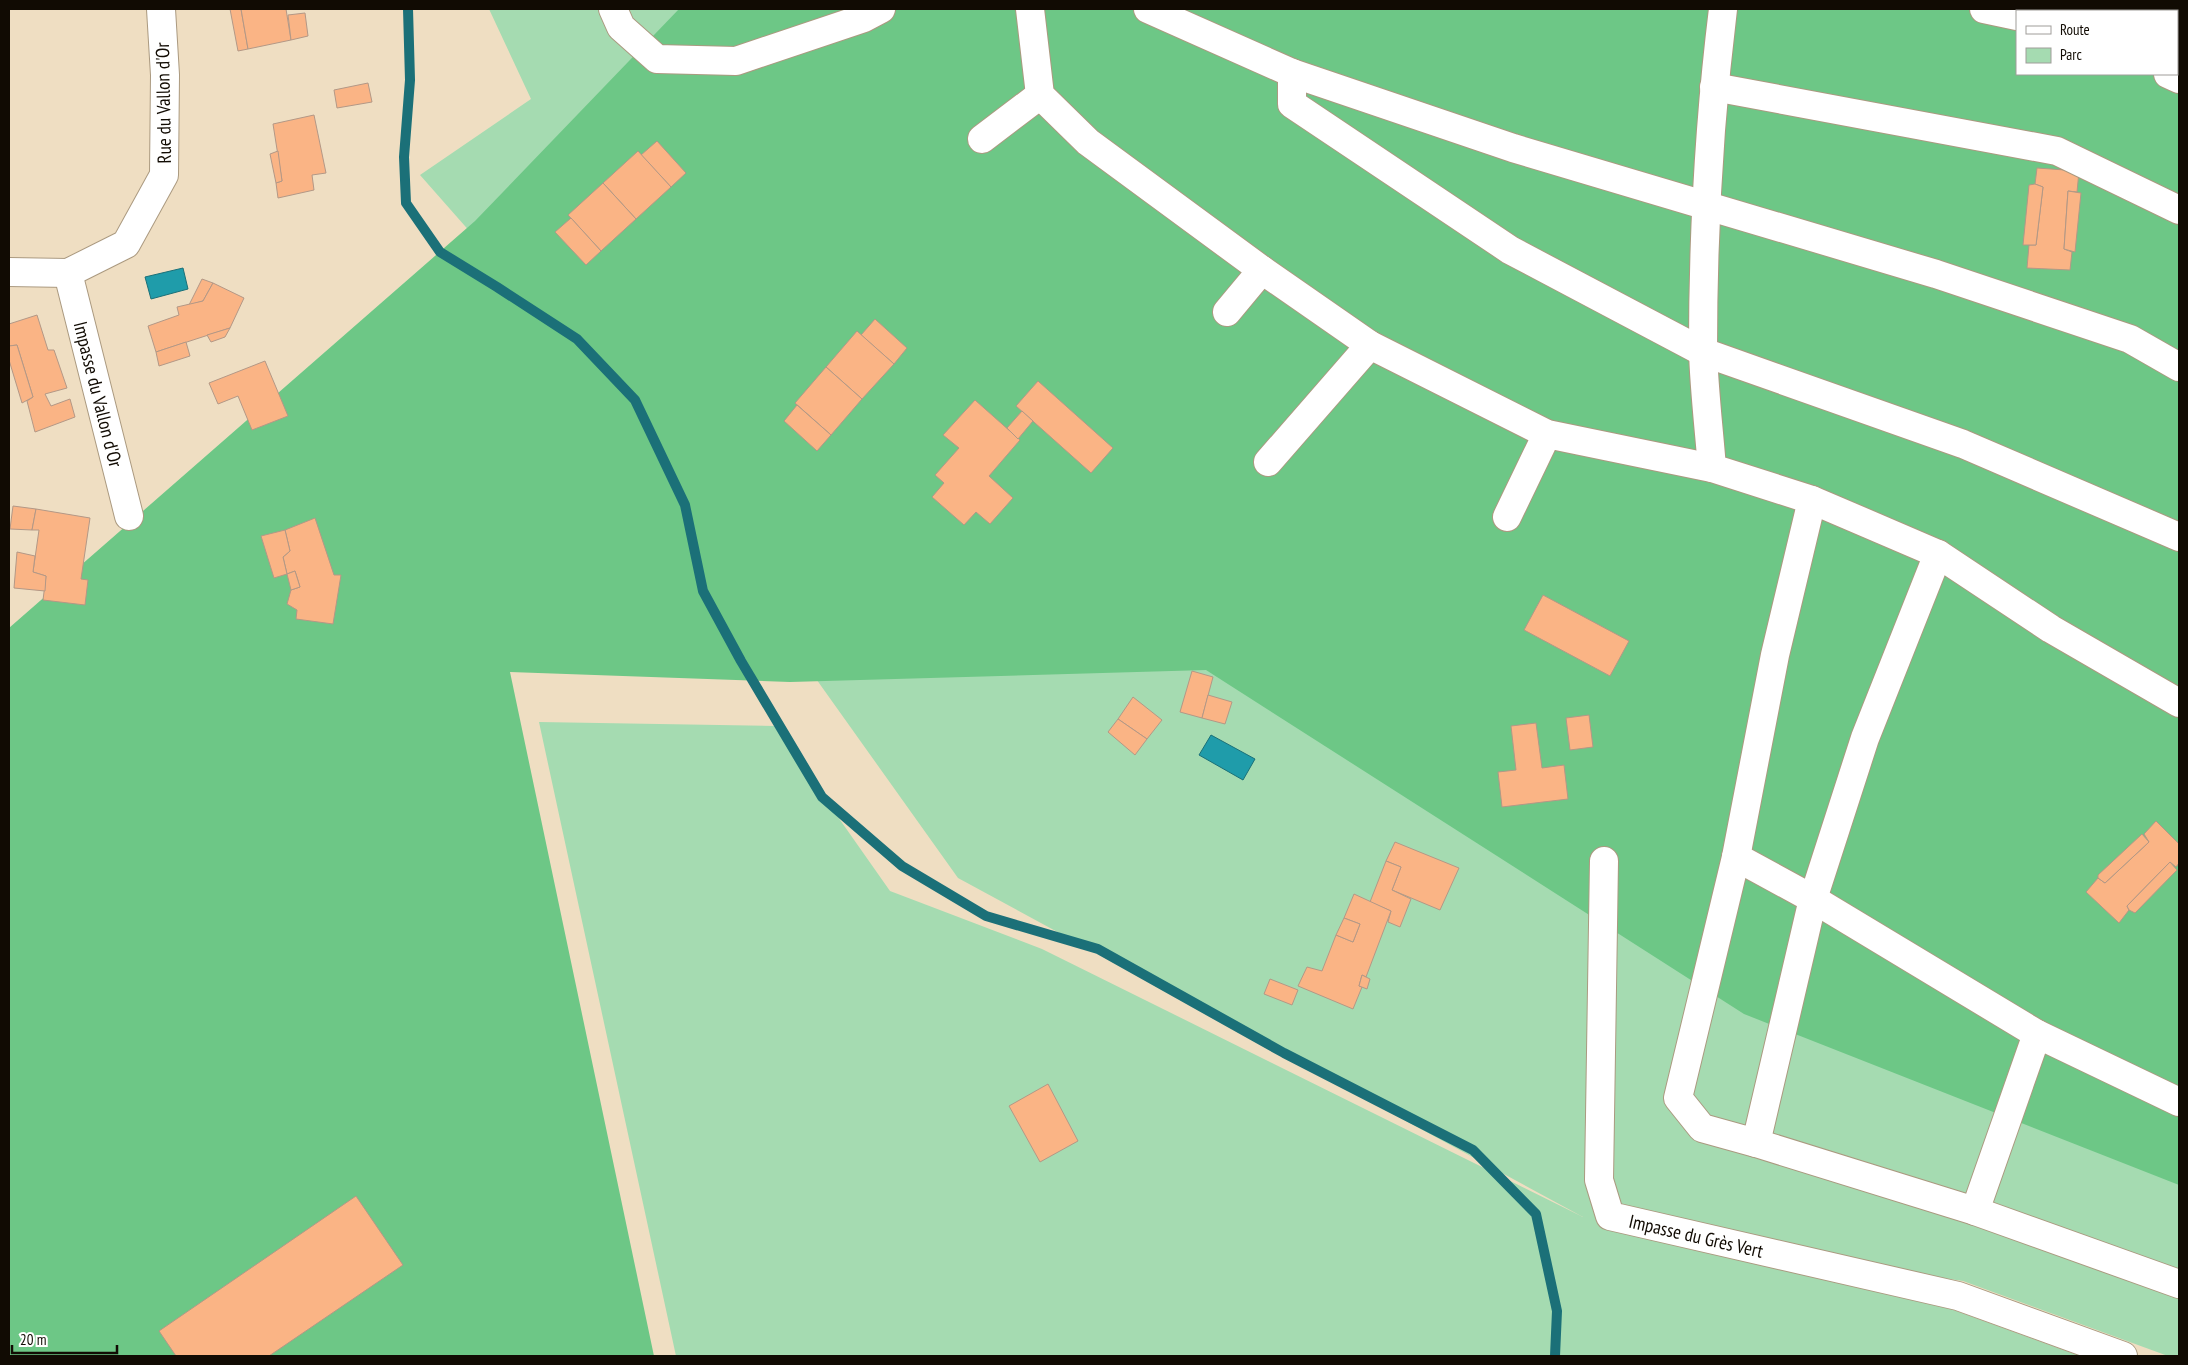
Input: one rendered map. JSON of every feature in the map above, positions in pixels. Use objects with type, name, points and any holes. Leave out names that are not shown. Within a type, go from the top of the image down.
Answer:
[{"type":"street","name":"Rue du Vallon d'Or","points":[[9,272],[68,273],[126,244],[164,175],[165,75],[161,9]]},
{"type":"street","points":[[613,9],[620,27],[657,59],[736,61],[864,18],[881,9]]},
{"type":"street","points":[[1030,9],[1040,95],[1088,142],[1262,270],[1370,345],[1547,434],[1712,468],[1812,500],[1938,554],[2050,629],[2179,703]]},
{"type":"street","points":[[1148,9],[1292,73],[1513,148],[1936,274],[2130,339],[2179,367]]},
{"type":"street","points":[[1712,468],[1704,352],[1707,205],[1714,87],[1723,9]]},
{"type":"street","points":[[1984,9],[2016,16]]},
{"type":"street","points":[[1292,73],[1292,104],[1510,250],[1704,352],[1963,444],[2179,538]]},
{"type":"street","points":[[1714,87],[2057,152],[2179,210]]},
{"type":"street","points":[[982,139],[1040,95]]},
{"type":"street","points":[[1227,312],[1262,270]]},
{"type":"street","name":"Impasse du Vallon d'Or","points":[[68,273],[129,516]]},
{"type":"street","points":[[1268,462],[1370,345]]},
{"type":"street","points":[[1507,516],[1547,434]]},
{"type":"street","points":[[1812,500],[1775,655],[1736,858],[1678,1098],[1702,1128],[1975,1211],[2179,1284]]},
{"type":"street","points":[[1756,1143],[1813,899],[1865,738],[1938,554]]},
{"type":"street","points":[[1736,858],[1813,899],[2037,1034],[2179,1102]]},
{"type":"street","name":"Impasse du Grès Vert","points":[[1604,861],[1599,1180],[1610,1216],[1958,1296],[2123,1356]]},
{"type":"street","points":[[1975,1211],[2037,1034]]},
{"type":"green space","points":[[489,9],[2179,9],[2179,1356],[2168,1356],[1963,1281],[1610,1228],[1951,1309],[2080,1356],[676,1356],[539,722],[774,726],[890,891],[1042,949],[1583,1217],[958,878],[613,394],[420,175],[531,99]]},
{"type":"green space","points":[[679,9],[2179,9],[2179,1185],[1744,1014],[1206,670],[790,682],[510,672],[654,1356],[9,1356],[9,628],[475,221]]},
{"type":"water","points":[[183,268],[188,289],[151,299],[145,277]]},
{"type":"water","points":[[1211,735],[1255,759],[1243,780],[1199,755]]},
{"type":"building","points":[[230,9],[241,9],[248,49],[238,51]]},
{"type":"building","points":[[241,9],[286,9],[291,40],[248,49]]},
{"type":"building","points":[[305,13],[308,36],[291,40],[288,15]]},
{"type":"building","points":[[368,83],[372,102],[337,108],[334,90]]},
{"type":"building","points":[[314,115],[326,173],[312,175],[314,190],[278,198],[276,183],[282,181],[273,124]]},
{"type":"building","points":[[657,141],[686,173],[671,187],[641,155]]},
{"type":"building","points":[[278,151],[282,181],[276,183],[270,154]]},
{"type":"building","points":[[638,151],[671,187],[636,219],[603,183]]},
{"type":"building","points":[[2037,168],[2079,171],[2077,192],[2068,191],[2064,249],[2072,252],[2070,270],[2027,268],[2029,245],[2036,245],[2043,187],[2035,184]]},
{"type":"building","points":[[603,183],[636,219],[601,251],[568,215]]},
{"type":"building","points":[[2035,184],[2043,187],[2036,245],[2023,245],[2029,185]]},
{"type":"building","points":[[2068,191],[2081,193],[2075,252],[2064,249]]},
{"type":"building","points":[[571,218],[601,251],[586,265],[555,232]]},
{"type":"building","points":[[202,279],[213,283],[203,301],[189,305]]},
{"type":"building","points":[[213,283],[244,298],[230,328],[156,352],[148,326],[179,315],[177,307],[203,301]]},
{"type":"building","points":[[37,315],[48,350],[54,350],[67,388],[45,394],[51,406],[70,399],[75,417],[35,432],[27,401],[33,397],[17,345],[9,346],[9,324]]},
{"type":"building","points":[[875,319],[907,348],[894,364],[861,335]]},
{"type":"building","points":[[230,328],[225,337],[211,342],[207,335]]},
{"type":"building","points":[[857,331],[894,364],[862,399],[826,367]]},
{"type":"building","points":[[186,342],[190,356],[159,366],[156,352]]},
{"type":"building","points":[[17,345],[33,397],[22,403],[9,360],[9,346]]},
{"type":"building","points":[[265,361],[288,416],[252,430],[238,396],[218,404],[209,383]]},
{"type":"building","points":[[826,367],[862,399],[831,435],[795,403]]},
{"type":"building","points":[[1038,381],[1113,448],[1091,473],[1016,406]]},
{"type":"building","points":[[975,400],[1020,440],[989,476],[1013,498],[990,524],[976,512],[964,525],[932,497],[944,483],[935,475],[959,448],[943,435]]},
{"type":"building","points":[[797,405],[831,435],[817,451],[784,421]]},
{"type":"building","points":[[1022,411],[1033,421],[1018,439],[1007,428]]},
{"type":"building","points":[[13,506],[36,509],[32,530],[10,529]]},
{"type":"building","points":[[36,509],[90,518],[81,579],[88,580],[85,605],[43,600],[46,576],[33,572],[39,530],[32,530]]},
{"type":"building","points":[[315,518],[334,575],[341,575],[333,624],[296,619],[297,610],[287,604],[291,590],[300,587],[295,571],[287,574],[283,557],[290,551],[285,530]]},
{"type":"building","points":[[285,530],[290,551],[283,557],[287,574],[274,578],[261,536]]},
{"type":"building","points":[[17,552],[35,556],[33,572],[46,576],[45,591],[14,588]]},
{"type":"building","points":[[295,571],[300,587],[291,590],[287,574]]},
{"type":"building","points":[[1543,595],[1629,641],[1610,676],[1524,630]]},
{"type":"building","points":[[1192,671],[1213,677],[1202,718],[1180,712]]},
{"type":"building","points":[[1208,695],[1232,702],[1225,724],[1202,718]]},
{"type":"building","points":[[1133,697],[1162,720],[1147,739],[1118,719]]},
{"type":"building","points":[[1589,715],[1593,747],[1570,750],[1566,718]]},
{"type":"building","points":[[1118,719],[1147,739],[1135,755],[1108,732]]},
{"type":"building","points":[[1536,723],[1542,768],[1564,765],[1568,799],[1502,807],[1498,772],[1516,770],[1511,726]]},
{"type":"building","points":[[2156,821],[2179,844],[2179,863],[2176,867],[2170,862],[2127,906],[2129,910],[2119,923],[2086,892],[2098,878],[2105,883],[2149,842],[2144,834]]},
{"type":"building","points":[[2142,834],[2149,842],[2105,883],[2098,878],[2098,875]]},
{"type":"building","points":[[1395,842],[1459,868],[1440,910],[1392,890],[1401,867],[1386,861]]},
{"type":"building","points":[[1386,861],[1401,867],[1392,890],[1411,899],[1400,927],[1388,922],[1391,911],[1370,902]]},
{"type":"building","points":[[2170,862],[2177,870],[2135,913],[2129,910],[2127,906]]},
{"type":"building","points":[[1354,894],[1391,911],[1366,977],[1362,975],[1359,986],[1362,987],[1353,1009],[1298,986],[1307,967],[1322,971],[1336,935],[1353,942],[1360,924],[1344,918]]},
{"type":"building","points":[[1344,918],[1360,924],[1353,942],[1336,935]]},
{"type":"building","points":[[1362,975],[1370,979],[1367,989],[1359,986]]},
{"type":"building","points":[[1270,979],[1298,990],[1292,1005],[1264,994]]},
{"type":"building","points":[[1048,1084],[1078,1141],[1040,1162],[1009,1106]]},
{"type":"building","points":[[356,1196],[403,1265],[269,1356],[176,1356],[159,1331]]},
{"type":"waterway","points":[[408,9],[410,80],[404,157],[406,203],[440,252],[577,339],[635,400],[685,505],[703,591],[741,661],[822,797],[902,866],[986,916],[1098,949],[1284,1053],[1473,1150],[1536,1214],[1557,1311],[1555,1356]]}]
